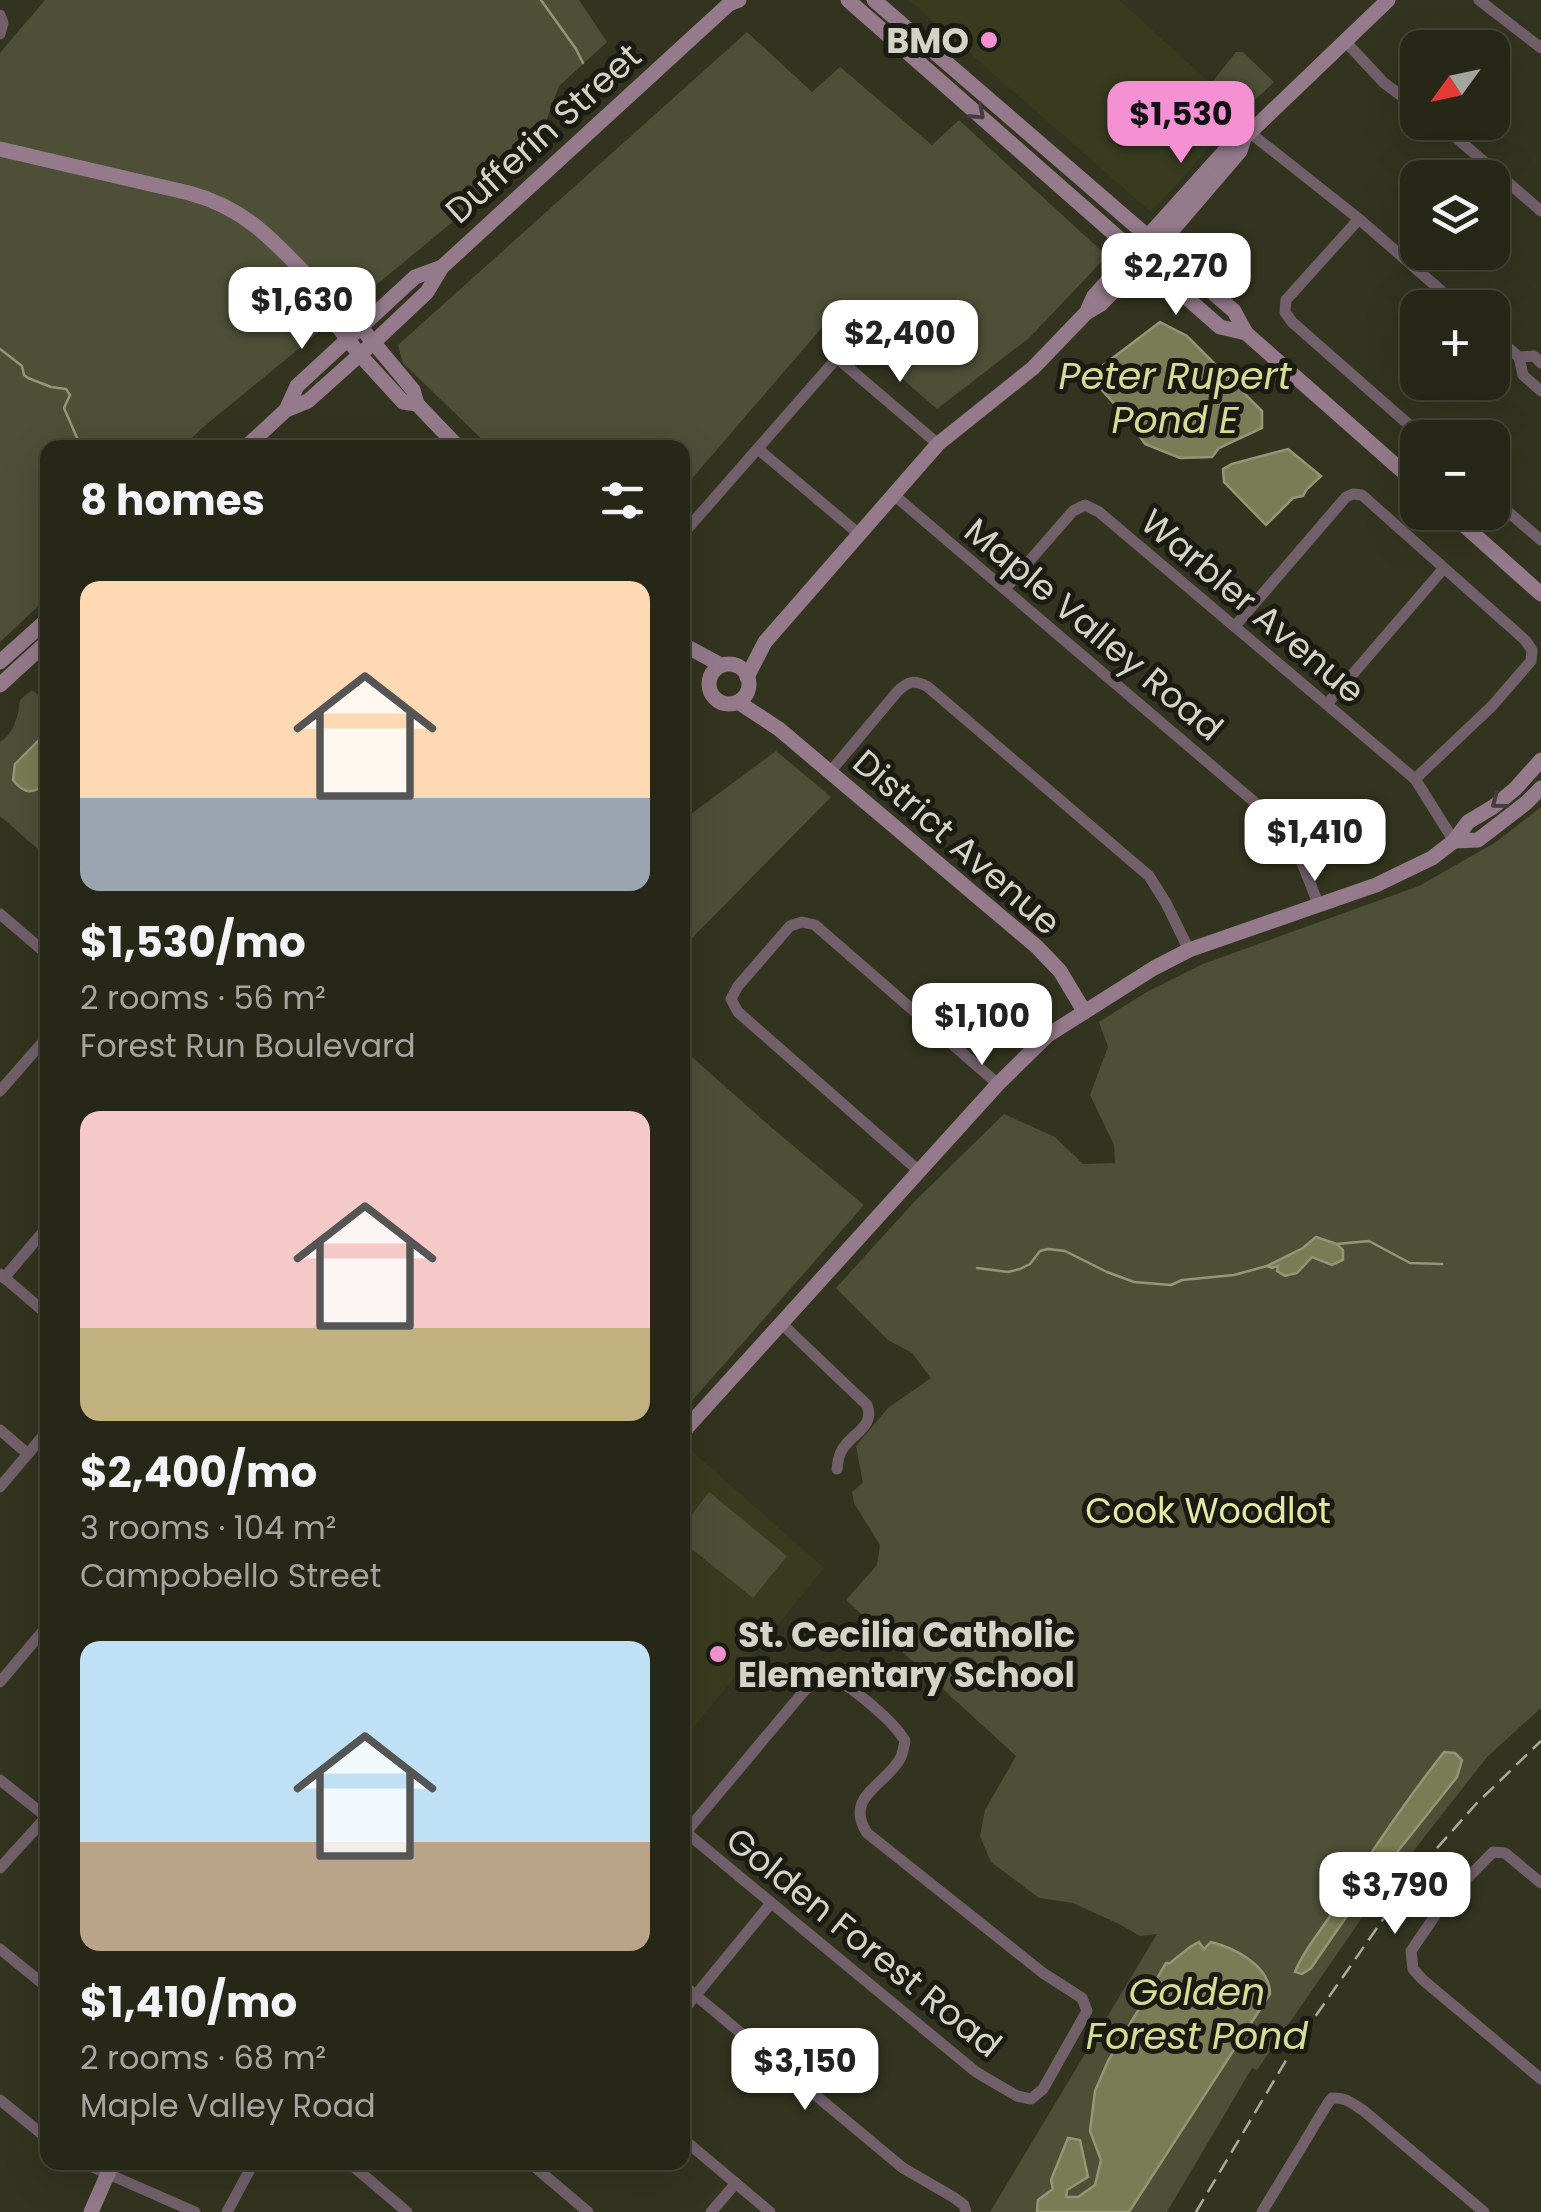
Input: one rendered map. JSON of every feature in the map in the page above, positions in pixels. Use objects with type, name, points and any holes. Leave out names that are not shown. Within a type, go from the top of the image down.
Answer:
[{"type":"street","points":[[848,0],[1220,326],[1246,333]]},
{"type":"street","points":[[874,0],[1234,311],[1246,333],[1400,468]]},
{"type":"street","points":[[765,642],[752,646],[720,669],[709,690],[717,701],[728,704],[745,689],[765,642],[938,444],[1034,368],[1086,313],[1101,304],[1152,240],[1240,151],[1247,135],[1388,0]]},
{"type":"street","points":[[1479,0],[1541,48]]},
{"type":"street","name":"Dufferin Street","points":[[254,440],[286,410],[308,401],[360,355],[427,292],[442,266],[733,1]]},
{"type":"street","points":[[0,16],[0,34]]},
{"type":"street","points":[[1345,41],[1400,95]]},
{"type":"street","points":[[1247,135],[1359,219],[1440,290]]},
{"type":"street","points":[[1459,140],[1541,211]]},
{"type":"street","points":[[0,150],[212,199],[256,224],[314,282],[324,283],[413,390],[416,404],[451,440]]},
{"type":"street","points":[[1359,219],[1286,300],[1285,312],[1404,420]]},
{"type":"street","name":"Dufferin Street","points":[[286,410],[297,386],[415,277],[442,266]]},
{"type":"street","points":[[314,282],[314,295],[360,355],[403,402],[416,404]]},
{"type":"street","points":[[1510,349],[1519,357],[1523,375],[1541,390]]},
{"type":"street","points":[[1519,357],[1534,356],[1541,363]]},
{"type":"street","points":[[690,525],[836,358],[938,444]]},
{"type":"street","points":[[758,449],[859,534]]},
{"type":"street","name":"Maple Valley Road","points":[[894,494],[1279,823],[1293,841],[1318,906]]},
{"type":"street","points":[[1235,626],[1346,497],[1362,495],[1532,650],[1531,661],[1492,706],[1415,779]]},
{"type":"street","name":"Warbler Avenue","points":[[1006,589],[1073,511],[1085,506],[1099,512],[1415,779],[1454,842]]},
{"type":"street","points":[[1510,513],[1541,540]]},
{"type":"street","points":[[1469,530],[1541,594]]},
{"type":"street","points":[[1327,704],[1444,568]]},
{"type":"street","points":[[0,662],[40,626]]},
{"type":"street","points":[[0,684],[40,647]]},
{"type":"street","points":[[690,649],[720,669],[741,668],[745,689]]},
{"type":"street","points":[[830,772],[906,682],[918,681],[1149,876],[1189,950]]},
{"type":"street","name":"District Avenue","points":[[745,689],[779,728],[1036,947],[1060,971],[1084,1011]]},
{"type":"street","points":[[690,1423],[998,1084],[1048,1035],[1189,950],[1376,885],[1432,858],[1454,842],[1468,822],[1515,789],[1541,760]]},
{"type":"street","points":[[1454,842],[1478,840],[1541,788]]},
{"type":"street","points":[[0,914],[40,948]]},
{"type":"street","points":[[920,1170],[738,1012],[730,999],[790,926],[802,922],[816,925],[998,1084]]},
{"type":"street","points":[[0,1091],[40,1045]]},
{"type":"street","points":[[40,1235],[2,1276],[40,1308]]},
{"type":"street","points":[[782,1324],[867,1405],[867,1423],[841,1451],[837,1469]]},
{"type":"street","points":[[0,1430],[28,1454]]},
{"type":"street","points":[[0,1487],[40,1440]]},
{"type":"street","points":[[0,1682],[40,1634]]},
{"type":"street","name":"Golden Forest Road","points":[[690,1823],[805,1690],[826,1675],[839,1680],[897,1727],[906,1740],[900,1759],[860,1805],[858,1816],[867,1832],[1043,1973],[1082,1998],[1087,2010],[1042,2089],[1031,2099],[1017,2096],[976,2072],[690,1835]]},
{"type":"street","points":[[0,1780],[40,1811]]},
{"type":"street","points":[[0,1868],[40,1825]]},
{"type":"street","points":[[1541,1884],[1505,1854],[1493,1852],[1444,1901],[1411,1952],[1413,1969],[1423,1980],[1541,2079]]},
{"type":"street","points":[[690,2002],[771,1903]]},
{"type":"street","points":[[0,1950],[40,1982]]},
{"type":"street","points":[[690,1990],[903,2168],[953,2197],[964,2205],[966,2212]]},
{"type":"street","points":[[1262,2212],[1328,2102],[1344,2098],[1484,2212]]},
{"type":"street","points":[[0,2100],[40,2132]]},
{"type":"street","points":[[690,2145],[770,2212]]},
{"type":"street","points":[[91,2212],[110,2170]]},
{"type":"street","points":[[112,2170],[195,2212]]},
{"type":"street","points":[[227,2212],[250,2170]]},
{"type":"street","points":[[357,2170],[407,2212]]},
{"type":"street","points":[[538,2170],[588,2212]]},
{"type":"street","points":[[711,2212],[736,2183]]},
{"type":"shaded area","points":[[909,0],[1119,0],[1242,112],[1151,212]]},
{"type":"shaded area","name":"St. Cecilia Catholic Elementary School","points":[[690,1453],[824,1568],[690,1731]]},
{"type":"green space","points":[[45,0],[579,0],[607,42],[559,86],[534,155],[190,440],[40,440],[40,605],[0,642],[0,53]]},
{"type":"green space","points":[[747,32],[812,92],[840,67],[932,145],[959,120],[1107,256],[1029,338],[937,409],[831,317],[690,481],[690,440],[483,440],[403,363],[398,345]]},
{"type":"green space","points":[[1236,52],[1243,52],[1274,82],[1242,112],[1213,81]]},
{"type":"green space","points":[[32,690],[40,696],[40,851],[0,816],[0,742],[12,729],[20,700]]},
{"type":"green space","points":[[776,751],[831,797],[690,940],[690,815]]},
{"type":"green space","name":"Cook Woodlot","points":[[1541,807],[1541,1708],[1487,1757],[1368,1909],[1257,2070],[1252,2068],[1167,2212],[990,2212],[1157,1934],[1140,1936],[1073,1903],[1039,1898],[991,1862],[980,1836],[985,1810],[1016,1756],[846,1600],[877,1565],[880,1545],[854,1503],[852,1492],[863,1483],[856,1446],[888,1408],[931,1378],[912,1353],[888,1340],[836,1288],[914,1202],[1004,1114],[1055,1137],[1083,1164],[1115,1163],[1114,1145],[1090,1095],[1108,1047],[1099,1022],[1203,964],[1419,886],[1496,842]]},
{"type":"green space","points":[[690,1055],[864,1205],[690,1403]]},
{"type":"green space","points":[[709,1492],[787,1556],[753,1598],[690,1548],[690,1517]]},
{"type":"water","name":"Peter Rupert Pond E","points":[[1160,322],[1187,336],[1262,411],[1262,428],[1219,448],[1212,457],[1180,458],[1145,444],[1091,378]]},
{"type":"water","points":[[1288,449],[1321,476],[1266,525],[1224,482],[1223,469]]},
{"type":"water","points":[[40,739],[40,787],[33,791],[21,788],[13,780],[15,764]]},
{"type":"water","points":[[1316,1237],[1337,1244],[1343,1250],[1343,1260],[1332,1265],[1312,1257],[1297,1273],[1285,1276],[1277,1271],[1278,1266],[1267,1266],[1303,1248]]},
{"type":"water","points":[[1444,1752],[1455,1753],[1462,1760],[1457,1777],[1351,1910],[1311,1968],[1302,1974],[1295,1972],[1372,1851]]},
{"type":"water","name":"Golden Forest Pond","points":[[1199,1942],[1204,1949],[1211,1942],[1250,1960],[1264,1975],[1270,1994],[1129,2212],[1037,2212],[1038,2200],[1053,2189],[1051,2180],[1068,2138],[1080,2140],[1088,2177],[1067,2190],[1066,2197],[1078,2197],[1095,2185],[1101,2160],[1090,2131],[1095,2091],[1108,2061],[1166,1963]]},
{"type":"waterway","points":[[541,0],[583,63]]},
{"type":"waterway","points":[[0,349],[22,366],[28,378],[66,389],[70,395],[64,408],[78,440]]},
{"type":"waterway","points":[[1337,1244],[1369,1241],[1410,1263],[1442,1264]]},
{"type":"waterway","points":[[977,1268],[1008,1272],[1020,1269],[1040,1251],[1048,1249],[1065,1251],[1134,1282],[1171,1285],[1267,1266]]},
{"type":"railway","points":[[1196,2212],[1294,2047],[1416,1872],[1476,1804],[1541,1741]]},
{"type":"place","name":"BMO","points":[[989,40]]},
{"type":"place","name":"St. Cecilia Catholic Elementary School","points":[[718,1654]]}]
